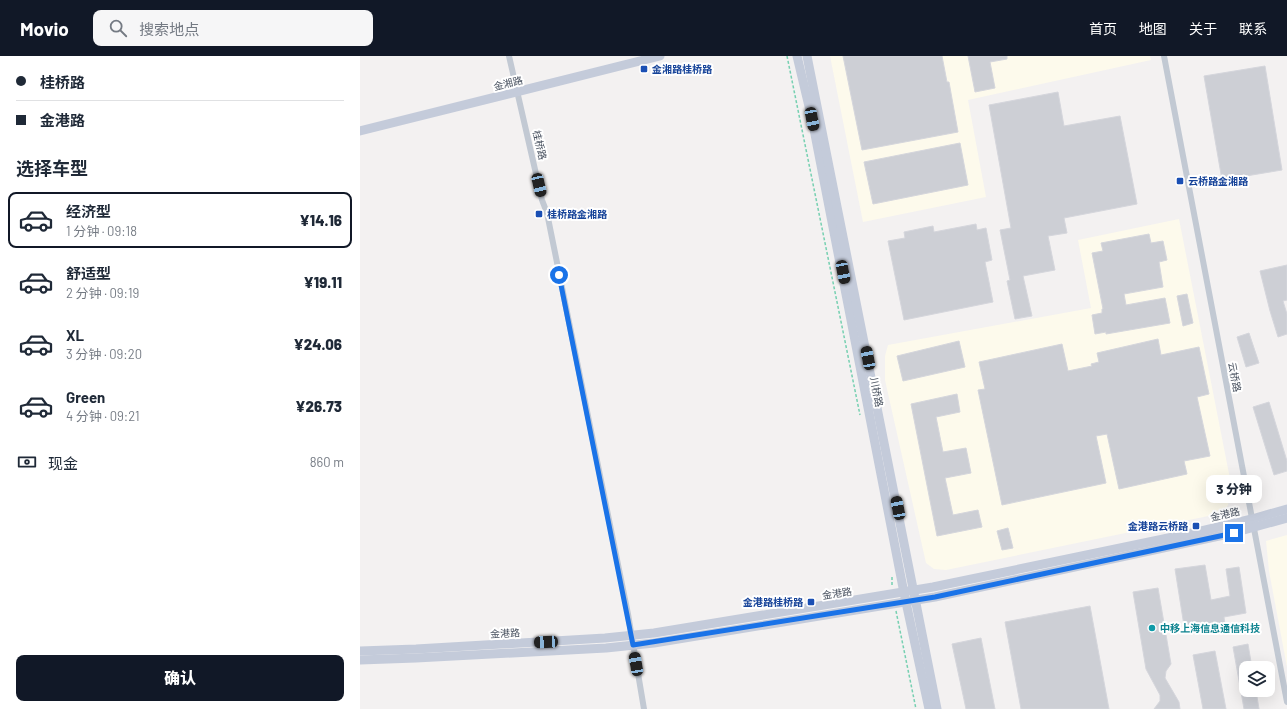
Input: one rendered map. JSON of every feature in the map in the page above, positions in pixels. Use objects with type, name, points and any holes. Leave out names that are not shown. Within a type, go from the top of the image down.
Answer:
[{"type":"street","name":"桂桥路","points":[[509,56],[547,213],[632,641],[644,709]]},
{"type":"street","name":"金湘路","points":[[360,131],[660,56]]},
{"type":"street","name":"川桥路","points":[[797,56],[812,119],[904,593],[929,709]]},
{"type":"street","name":"川桥路","points":[[807,56],[937,709]]},
{"type":"street","name":"云桥路","points":[[1164,56],[1287,702]]},
{"type":"street","name":"金港路","points":[[1253,524],[1287,509]]},
{"type":"street","name":"金港路","points":[[360,651],[632,641],[904,593],[915,595],[1146,552],[1253,524],[1287,518]]},
{"type":"street","name":"金港路","points":[[360,660],[424,658],[632,641],[895,604],[904,593]]},
{"type":"path","points":[[787,56],[860,415]]},
{"type":"path","points":[[892,573],[892,587],[904,593]]},
{"type":"path","points":[[895,604],[916,709]]},
{"type":"shaded area","points":[[830,56],[1150,56],[1151,60],[968,100],[986,197],[863,222]]},
{"type":"shaded area","points":[[1179,219],[1232,489],[1228,505],[1223,513],[946,570],[934,569],[926,563],[885,380],[885,356],[888,345],[1091,308],[1078,240]]},
{"type":"shaded area","points":[[1287,535],[1287,667],[1269,571],[1266,541]]},
{"type":"building","points":[[843,56],[942,56],[947,82],[949,82],[958,132],[862,150]]},
{"type":"building","points":[[968,56],[1007,56],[1007,59],[990,62],[995,88],[975,92]]},
{"type":"building","points":[[1265,66],[1282,170],[1222,180],[1204,76]]},
{"type":"building","points":[[1058,92],[1064,126],[1120,116],[1137,204],[1064,218],[1067,233],[1048,236],[1055,270],[1023,276],[1032,316],[1015,319],[1007,281],[1010,280],[1000,230],[1011,228],[989,105]]},
{"type":"building","points":[[960,143],[968,185],[873,204],[864,162]]},
{"type":"building","points":[[976,224],[977,230],[986,228],[992,260],[985,262],[993,302],[904,320],[888,241],[905,238],[904,232],[933,226],[934,232]]},
{"type":"building","points":[[1149,234],[1151,243],[1163,241],[1167,260],[1159,262],[1163,287],[1124,294],[1126,305],[1165,298],[1170,323],[1106,334],[1106,332],[1095,334],[1092,315],[1102,313],[1103,309],[1092,253],[1103,251],[1101,243]]},
{"type":"building","points":[[1287,265],[1287,300],[1283,301],[1287,314],[1287,334],[1278,337],[1260,271]]},
{"type":"building","points":[[1187,294],[1193,323],[1183,326],[1177,296]]},
{"type":"building","points":[[1249,333],[1259,363],[1246,367],[1237,337]]},
{"type":"building","points":[[1158,339],[1161,355],[1199,347],[1209,394],[1197,397],[1210,456],[1184,461],[1187,474],[1119,489],[1107,434],[1096,436],[1106,483],[1002,505],[978,390],[985,389],[979,362],[1062,344],[1068,371],[1092,366],[1091,364],[1099,362],[1097,353]]},
{"type":"building","points":[[959,341],[965,367],[903,381],[897,356]]},
{"type":"building","points":[[957,394],[960,412],[936,417],[943,452],[966,448],[971,473],[945,478],[953,515],[978,510],[982,527],[937,536],[911,404]]},
{"type":"building","points":[[1269,402],[1287,461],[1287,471],[1274,475],[1253,407]]},
{"type":"building","points":[[1008,528],[1013,548],[1002,550],[997,531]]},
{"type":"building","points":[[1205,565],[1211,600],[1230,596],[1226,569],[1239,567],[1246,613],[1224,617],[1225,625],[1185,632],[1175,569]]},
{"type":"building","name":"中移上海信息通信科技","points":[[1158,588],[1171,664],[1166,671],[1165,678],[1179,702],[1180,709],[1154,709],[1160,701],[1160,695],[1146,669],[1133,592]]},
{"type":"building","points":[[1090,606],[1109,709],[1021,709],[1005,622]]},
{"type":"building","points":[[981,638],[995,709],[966,709],[952,644]]},
{"type":"building","points":[[1248,644],[1251,661],[1239,661],[1239,681],[1233,647]]},
{"type":"building","points":[[1215,651],[1226,709],[1203,709],[1193,655]]},
{"type":"building","points":[[1242,697],[1257,697],[1259,709],[1244,709]]},
{"type":"place","name":"金湘路桂桥路","points":[[644,69]]},
{"type":"place","name":"云桥路金湘路","points":[[1180,181]]},
{"type":"place","name":"桂桥路金湘路","points":[[539,214]]},
{"type":"place","name":"金港路云桥路","points":[[1196,526]]},
{"type":"place","name":"金港路桂桥路","points":[[811,602]]},
{"type":"place","name":"中移上海信息通信科技","points":[[1152,628]]},
{"type":"route","points":[[559,275],[633,645],[935,597],[1234,533]]}]
